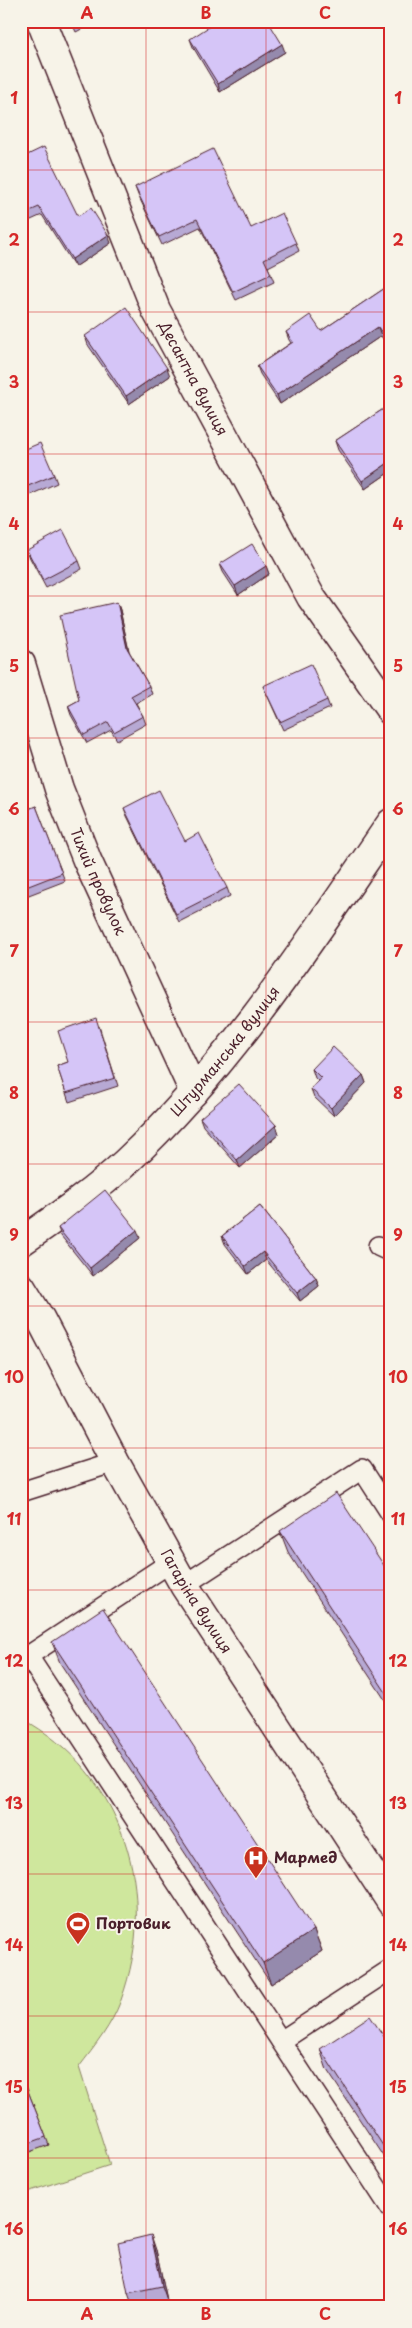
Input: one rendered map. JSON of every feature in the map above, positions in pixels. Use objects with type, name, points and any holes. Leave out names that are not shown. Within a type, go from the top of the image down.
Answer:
[{"type":"street","name":"Десантна вулиця","points":[[41,21],[156,310],[311,597],[391,711]]},
{"type":"street","name":"Тихий провулок","points":[[21,664],[59,789],[87,860],[194,1092]]},
{"type":"street","name":"Штурманська вулиця","points":[[21,1242],[66,1212],[126,1162],[194,1092],[259,1012],[391,823]]},
{"type":"street","name":"Гагаріна вулиця","points":[[21,1287],[40,1318],[115,1462],[184,1586],[391,1902]]},
{"type":"lane","points":[[21,1492],[115,1462]]},
{"type":"lane","points":[[184,1586],[362,1469],[391,1514]]},
{"type":"lane","points":[[171,1562],[28,1656],[391,2209]]},
{"type":"lane","points":[[281,2041],[391,1969]]},
{"type":"green space","name":"Портовик","points":[[21,1718],[56,1742],[86,1770],[108,1803],[124,1840],[134,1878],[136,1919],[132,1959],[121,2000],[108,2027],[79,2067],[110,2165],[21,2194]]},
{"type":"building","points":[[218,21],[268,21],[282,44],[218,84],[190,39]]},
{"type":"building","points":[[44,147],[78,216],[91,208],[108,235],[72,259],[39,207],[21,215],[21,158]]},
{"type":"building","points":[[213,149],[251,228],[282,213],[296,243],[264,259],[271,274],[233,292],[197,219],[159,237],[135,187]]},
{"type":"building","points":[[391,284],[391,346],[378,327],[277,395],[257,366],[293,342],[286,332],[310,315],[321,331]]},
{"type":"building","points":[[126,307],[167,368],[126,396],[85,336]]},
{"type":"building","points":[[391,404],[391,461],[362,481],[335,441]]},
{"type":"building","points":[[40,443],[54,475],[21,489],[21,451]]},
{"type":"building","points":[[63,530],[79,561],[43,580],[27,550]]},
{"type":"building","points":[[252,544],[266,566],[235,586],[220,564]]},
{"type":"building","points":[[117,602],[127,648],[149,686],[131,696],[143,716],[114,732],[108,722],[84,735],[68,706],[79,700],[60,615]]},
{"type":"building","points":[[311,664],[327,700],[280,722],[263,686]]},
{"type":"building","points":[[159,790],[185,841],[199,833],[227,888],[176,914],[124,808]]},
{"type":"building","points":[[36,806],[62,873],[21,889],[21,812]]},
{"type":"building","points":[[96,1018],[115,1078],[66,1093],[57,1066],[68,1062],[58,1031]]},
{"type":"building","points":[[333,1047],[363,1075],[331,1108],[311,1089],[321,1078],[312,1069]]},
{"type":"building","points":[[239,1084],[276,1125],[237,1160],[200,1118]]},
{"type":"building","points":[[105,1190],[137,1230],[90,1268],[58,1228]]},
{"type":"building","points":[[260,1206],[316,1278],[297,1293],[263,1252],[245,1266],[222,1236]]},
{"type":"building","points":[[336,1493],[391,1576],[391,1700],[280,1531]]},
{"type":"building","points":[[103,1608],[314,1930],[263,1963],[52,1642]]},
{"type":"building","points":[[370,2016],[391,2047],[391,2158],[320,2049]]},
{"type":"building","points":[[26,2086],[46,2137],[21,2146],[21,2087]]},
{"type":"building","points":[[151,2235],[162,2286],[128,2293],[118,2243]]},
{"type":"place","name":"Мармед","points":[[256,1879]]},
{"type":"place","name":"Портовик","points":[[78,1945]]}]
